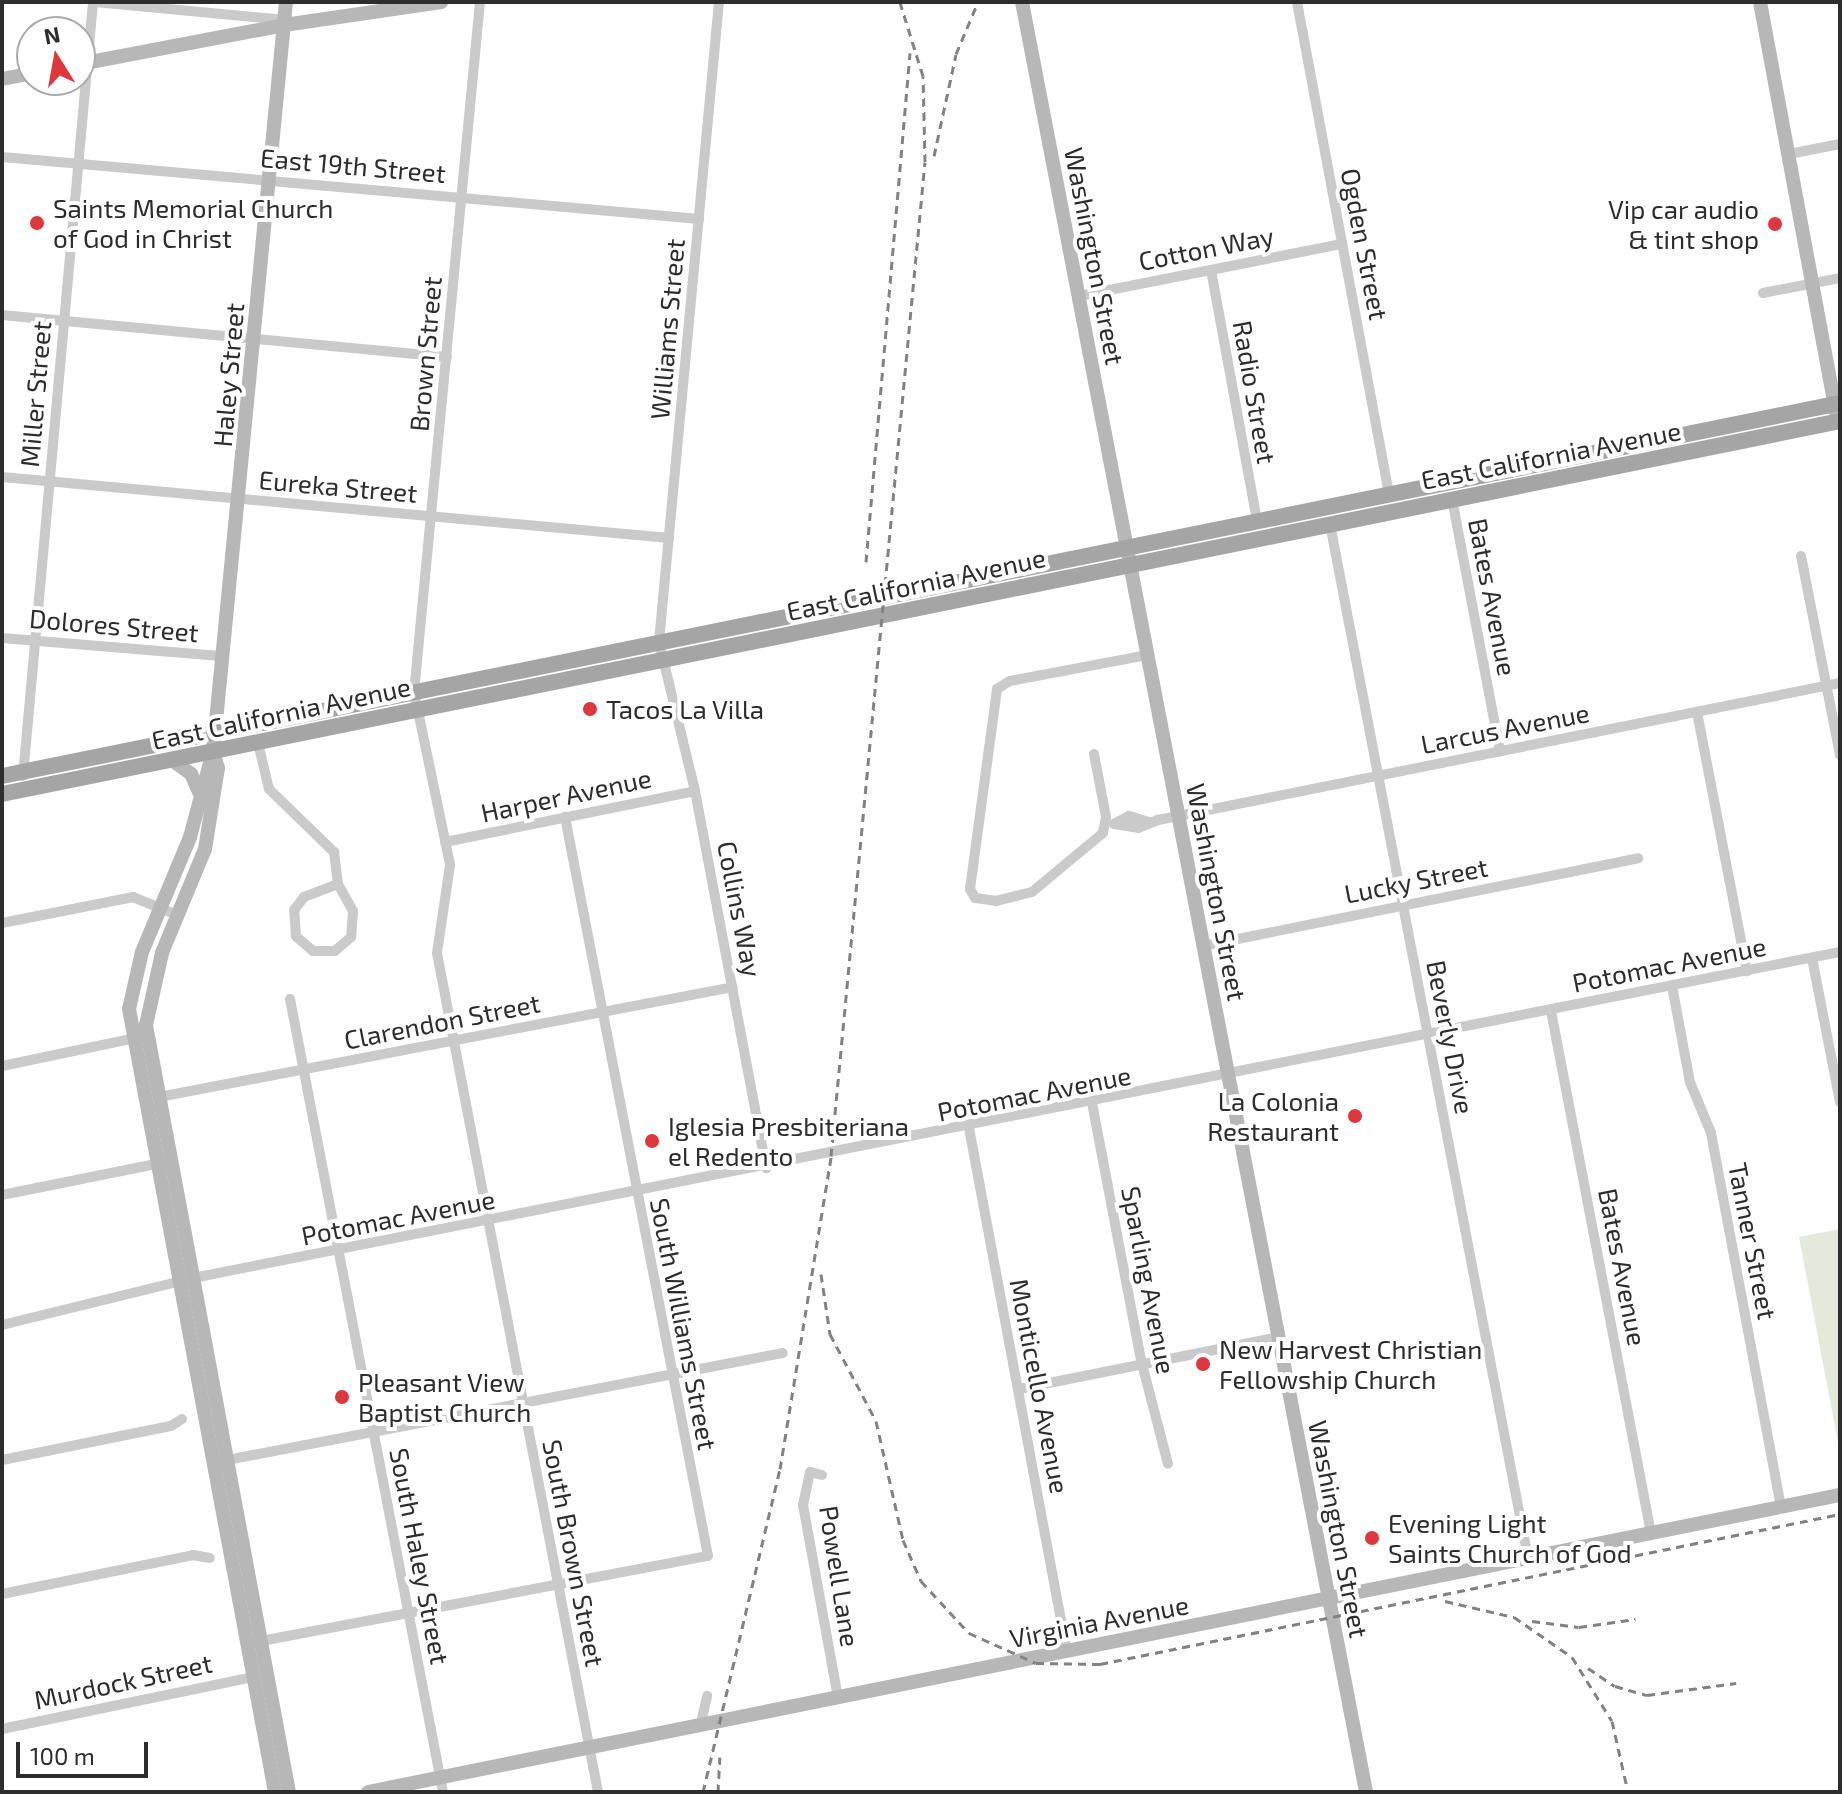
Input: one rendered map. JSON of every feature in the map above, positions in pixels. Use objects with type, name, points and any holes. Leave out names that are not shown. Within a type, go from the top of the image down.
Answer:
[{"type":"main road","name":"East California Avenue","points":[[2,794],[664,659],[1128,556],[1257,521],[1593,453],[1838,412]]},
{"type":"main road","name":"East California Avenue","points":[[2,776],[659,642],[1128,556],[1330,524],[1522,485],[1838,412]]},
{"type":"main road","points":[[1522,485],[1584,464],[1593,453]]},
{"type":"main road","points":[[1452,499],[1463,488],[1509,478],[1524,467]]},
{"type":"street","points":[[94,2],[275,19],[284,25]]},
{"type":"street","name":"Haley Street","points":[[213,752],[286,2]]},
{"type":"street","points":[[96,61],[284,25],[441,2]]},
{"type":"street","name":"Brown Street","points":[[418,710],[414,692],[480,2]]},
{"type":"street","name":"Williams Street","points":[[664,659],[659,642],[719,2]]},
{"type":"street","name":"Washington Street","points":[[1022,2],[1366,1792]]},
{"type":"street","name":"Ogden Street","points":[[1297,2],[1389,494]]},
{"type":"street","points":[[1760,2],[1838,412]]},
{"type":"street","name":"Miller Street","points":[[23,790],[22,772],[82,96]]},
{"type":"street","points":[[1789,154],[1840,144]]},
{"type":"street","name":"East 19th Street","points":[[2,157],[78,161],[699,219]]},
{"type":"street","name":"Cotton Way","points":[[1079,296],[1342,244]]},
{"type":"street","name":"Radio Street","points":[[1211,270],[1257,521]]},
{"type":"street","points":[[1763,293],[1840,278]]},
{"type":"street","points":[[2,315],[447,357]]},
{"type":"street","name":"Eureka Street","points":[[2,477],[669,538]]},
{"type":"street","name":"Bates Avenue","points":[[1452,499],[1500,751]]},
{"type":"street","name":"Beverly Drive","points":[[1330,524],[1528,1558]]},
{"type":"street","points":[[1801,556],[1840,755]]},
{"type":"street","name":"Dolores Street","points":[[2,638],[223,656]]},
{"type":"street","points":[[1094,754],[1110,824],[1103,833],[1032,892],[988,902],[971,895],[997,689],[1010,681],[1147,655]]},
{"type":"street","name":"Collins Way","points":[[664,659],[695,791],[766,1168]]},
{"type":"street","name":"Larcus Avenue","points":[[1110,824],[1129,816],[1149,822],[1840,683]]},
{"type":"street","name":"South Brown Street","points":[[418,710],[445,842],[450,889],[437,953],[598,1792]]},
{"type":"street","points":[[1697,712],[1747,971]]},
{"type":"street","points":[[258,743],[269,789],[334,852],[338,884],[353,911],[351,937],[335,951],[313,951],[296,936],[294,910],[304,897],[338,884]]},
{"type":"street","points":[[213,752],[190,837],[136,971],[129,1009],[159,1097],[177,1283],[275,1792]]},
{"type":"street","points":[[213,752],[218,768],[209,834],[155,978],[139,1037],[163,1163],[193,1278],[289,1792]]},
{"type":"street","points":[[172,760],[191,774],[199,795]]},
{"type":"street","name":"Harper Avenue","points":[[445,842],[695,791]]},
{"type":"street","name":"South Williams Street","points":[[558,1585],[708,1556],[565,817]]},
{"type":"street","name":"Lucky Street","points":[[1203,946],[1638,858]]},
{"type":"street","points":[[2,923],[133,897],[177,915]]},
{"type":"street","name":"Potomac Avenue","points":[[2,1325],[193,1278],[636,1194],[1840,952]]},
{"type":"street","points":[[1812,958],[1840,1102]]},
{"type":"street","name":"Tanner Street","points":[[1672,986],[1690,1082],[1711,1133],[1781,1507]]},
{"type":"street","name":"Clarendon Street","points":[[159,1097],[733,987]]},
{"type":"street","name":"South Haley Street","points":[[290,999],[442,1785]]},
{"type":"street","name":"Bates Avenue","points":[[1551,1011],[1651,1533]]},
{"type":"street","points":[[2,1066],[139,1037]]},
{"type":"street","name":"Sparling Avenue","points":[[1092,1103],[1142,1364],[1168,1464]]},
{"type":"street","name":"Monticello Avenue","points":[[969,1128],[1067,1652]]},
{"type":"street","points":[[2,1195],[163,1163]]},
{"type":"street","points":[[1019,1389],[1279,1337]]},
{"type":"street","points":[[212,1463],[783,1353]]},
{"type":"street","points":[[2,1460],[171,1426],[182,1419]]},
{"type":"street","name":"Powell Lane","points":[[822,1475],[810,1472],[803,1505],[838,1698]]},
{"type":"street","name":"Virginia Avenue","points":[[368,1792],[442,1785],[590,1747],[1840,1495]]},
{"type":"street","points":[[2,1594],[193,1555],[210,1558]]},
{"type":"street","points":[[247,1644],[558,1585]]},
{"type":"street","name":"Murdock Street","points":[[2,1729],[253,1677]]},
{"type":"street","points":[[700,1727],[707,1696]]},
{"type":"shaded area","points":[[1840,1229],[1840,1453],[1799,1237]]},
{"type":"railway","points":[[703,1792],[780,1469],[831,1156],[925,162],[923,76],[900,2]]},
{"type":"railway","points":[[934,156],[956,54],[978,2]]},
{"type":"railway","points":[[866,562],[910,53]]},
{"type":"railway","points":[[821,1274],[830,1334],[876,1421],[903,1540],[921,1581],[969,1633],[1036,1663],[1100,1664],[1840,1514]]},
{"type":"railway","points":[[1445,1601],[1514,1617],[1572,1657],[1612,1721],[1628,1792]]},
{"type":"railway","points":[[1532,1621],[1579,1627],[1635,1619]]},
{"type":"railway","points":[[1588,1668],[1615,1686],[1647,1695],[1736,1683]]},
{"type":"railway","points":[[718,1792],[720,1757]]},
{"type":"place","name":"Saints Memorial Church of God in Christ","points":[[37,223]]},
{"type":"place","name":"Vip car audio & tint shop","points":[[1775,224]]},
{"type":"place","name":"Tacos La Villa","points":[[590,709]]},
{"type":"place","name":"La Colonia Restaurant","points":[[1355,1116]]},
{"type":"place","name":"Iglesia Presbiteriana el Redento","points":[[652,1141]]},
{"type":"place","name":"New Harvest Christian Fellowship Church","points":[[1203,1364]]},
{"type":"place","name":"Pleasant View Baptist Church","points":[[342,1397]]},
{"type":"place","name":"Evening Light Saints Church of God","points":[[1372,1538]]}]
